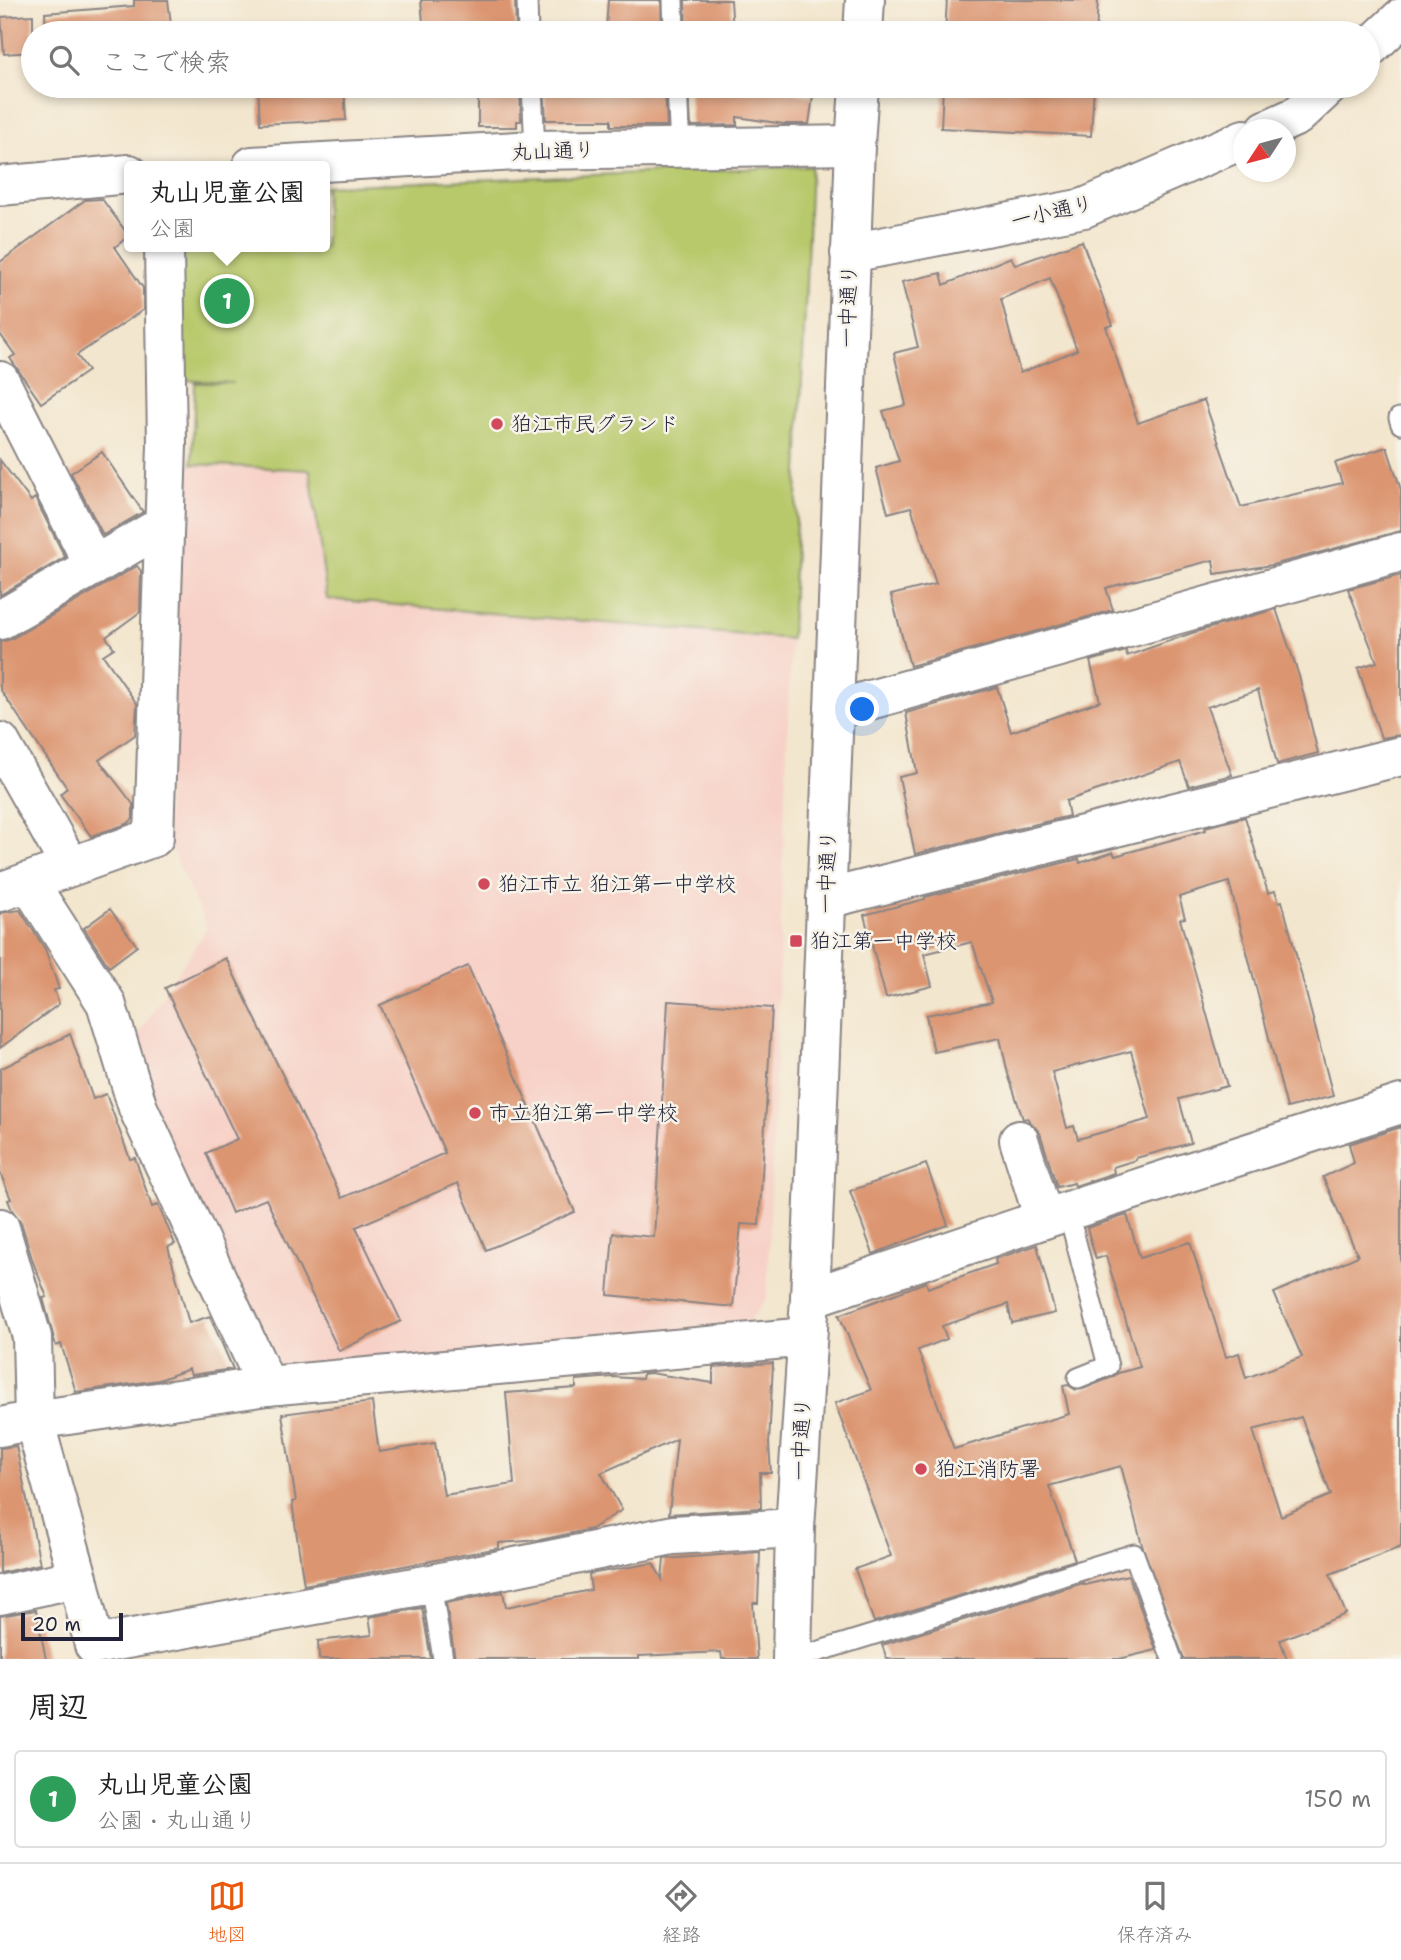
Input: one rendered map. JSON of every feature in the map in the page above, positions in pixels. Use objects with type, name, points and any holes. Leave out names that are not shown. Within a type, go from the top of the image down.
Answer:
[{"type":"street","points":[[864,21],[866,0]]},
{"type":"street","points":[[1380,38],[1401,18]]},
{"type":"street","name":"一中通り","points":[[793,1659],[795,1528],[810,1298],[858,98]]},
{"type":"street","points":[[1290,119],[1316,98]]},
{"type":"street","name":"一小通り","points":[[850,253],[1084,208],[1233,144]]},
{"type":"street","name":"丸山通り","points":[[330,162],[535,150],[855,145]]},
{"type":"street","points":[[0,186],[124,174]]},
{"type":"street","points":[[164,252],[167,446],[154,837],[15,887],[106,1003],[138,1108],[267,1386]]},
{"type":"street","points":[[0,381],[94,566]]},
{"type":"street","points":[[0,620],[164,525]]},
{"type":"street","points":[[834,710],[1401,552]]},
{"type":"street","points":[[0,742],[70,866]]},
{"type":"street","points":[[826,899],[1401,756]]},
{"type":"street","points":[[810,1298],[1056,1215],[1401,1104]]},
{"type":"street","points":[[1019,1140],[1056,1215]]},
{"type":"street","points":[[3,1248],[32,1337],[17,1424],[78,1578],[95,1652],[673,1535],[795,1528]]},
{"type":"street","points":[[17,1424],[267,1386],[807,1337]]},
{"type":"street","points":[[0,1595],[78,1578]]},
{"type":"lane","points":[[527,0],[528,21]]},
{"type":"lane","points":[[673,0],[674,21]]},
{"type":"lane","points":[[532,98],[535,150]]},
{"type":"lane","points":[[678,98],[680,148]]},
{"type":"lane","points":[[1056,1215],[1108,1366],[1078,1378]]},
{"type":"lane","points":[[793,1659],[1135,1554],[1172,1659]]},
{"type":"lane","points":[[431,1584],[443,1659]]},
{"type":"shaded area","name":"狛江市立 狛江第一中学校","points":[[166,463],[310,470],[328,599],[791,639],[767,1298],[749,1321],[267,1386],[124,1056],[207,928],[167,839]]},
{"type":"green space","name":"狛江市民グランド","points":[[811,166],[791,639],[327,599],[310,470],[192,464],[195,383],[233,383],[181,380],[177,252],[330,252],[330,186]]},
{"type":"building","points":[[134,0],[168,0],[171,21],[45,21],[45,13],[134,6]]},
{"type":"building","points":[[421,0],[515,0],[516,21],[423,21]]},
{"type":"building","points":[[608,0],[661,0],[662,21],[606,21]]},
{"type":"building","points":[[685,0],[731,0],[732,21],[686,21]]},
{"type":"building","points":[[947,0],[1098,0],[1097,21],[946,21]]},
{"type":"building","points":[[33,15],[33,21],[21,21],[21,53],[4,54],[1,17]]},
{"type":"building","points":[[259,98],[345,98],[346,120],[260,124]]},
{"type":"building","points":[[478,98],[520,98],[521,121],[517,121],[517,127],[478,127]]},
{"type":"building","points":[[545,98],[665,98],[667,126],[611,126],[611,120],[546,120]]},
{"type":"building","points":[[689,98],[813,98],[809,124],[784,124],[737,117],[737,125],[691,126]]},
{"type":"building","points":[[942,98],[1093,98],[1091,136],[941,128]]},
{"type":"building","points":[[102,199],[124,229],[124,240],[115,247],[143,288],[143,310],[77,355],[88,371],[41,403],[10,358],[15,355],[0,334],[0,262],[85,200]]},
{"type":"building","points":[[1082,241],[1113,325],[1106,327],[1138,423],[1204,400],[1241,507],[1342,483],[1335,463],[1387,447],[1401,490],[1401,531],[1272,565],[1215,574],[1213,560],[1106,588],[1113,610],[910,666],[891,595],[936,584],[911,507],[888,513],[876,468],[899,461],[883,411],[906,405],[894,353],[918,347],[902,282],[941,273],[944,285],[1011,257],[1015,265]],"holes":[[[1050,278],[1077,350],[1020,373],[1001,299]]]},
{"type":"building","points":[[102,452],[143,512],[103,535],[71,473]]},
{"type":"building","points":[[0,460],[31,501],[35,498],[65,557],[0,595]]},
{"type":"building","points":[[137,566],[141,571],[140,612],[106,637],[114,648],[103,655],[137,704],[135,735],[99,760],[133,804],[133,819],[127,824],[91,836],[60,794],[67,788],[0,689],[0,642],[11,639]]},
{"type":"building","points":[[1401,575],[1401,735],[1381,738],[1358,668],[1377,662],[1348,589]]},
{"type":"building","points":[[1276,609],[1299,676],[1318,753],[1277,764],[1258,690],[1207,707],[1232,775],[1189,786],[1180,762],[1066,801],[1069,816],[915,854],[899,777],[917,773],[906,713],[997,687],[1011,732],[1100,701],[1090,661],[1126,651],[1127,656],[1192,633]]},
{"type":"building","points":[[1245,817],[1268,893],[1275,891],[1279,902],[1282,901],[1333,1096],[1287,1108],[1229,882],[1179,897],[1185,918],[1180,919],[1227,1086],[1179,1099],[1191,1143],[1136,1158],[1113,1167],[1114,1173],[1075,1186],[1074,1183],[1057,1187],[1040,1133],[1027,1118],[1023,1119],[1008,1074],[1000,1038],[934,1052],[926,1015],[992,1002],[972,942],[924,954],[932,986],[886,998],[864,915],[1079,859],[1080,863],[1113,852],[1115,856],[1206,830],[1205,827]],"holes":[[[1131,1051],[1150,1119],[1078,1139],[1074,1126],[1067,1128],[1052,1072]]]},
{"type":"building","points":[[110,909],[137,946],[109,967],[84,928]]},
{"type":"building","points":[[20,910],[45,949],[59,989],[54,990],[59,1004],[0,1048],[0,913]]},
{"type":"building","points":[[226,958],[342,1198],[445,1153],[380,1005],[468,966],[575,1212],[486,1250],[458,1183],[356,1227],[401,1321],[339,1351],[266,1199],[232,1213],[206,1153],[237,1139],[165,988]]},
{"type":"building","points":[[668,1001],[772,1008],[759,1225],[741,1224],[733,1307],[608,1295],[613,1233],[654,1237]]},
{"type":"building","points":[[70,1034],[93,1099],[106,1094],[130,1159],[135,1158],[152,1207],[158,1205],[175,1244],[168,1247],[189,1323],[210,1316],[233,1369],[191,1375],[189,1369],[159,1380],[76,1392],[61,1344],[56,1346],[43,1298],[47,1297],[21,1222],[12,1210],[8,1200],[11,1199],[0,1173],[0,1069]]},
{"type":"building","points":[[1401,1127],[1401,1547],[1330,1574],[1346,1614],[1280,1640],[1287,1659],[1184,1659],[1142,1545],[1121,1466],[1049,1486],[1075,1560],[874,1622],[855,1569],[891,1556],[835,1403],[871,1390],[839,1315],[926,1282],[928,1288],[996,1264],[995,1259],[1037,1245],[1055,1313],[1012,1323],[1008,1304],[942,1326],[947,1339],[918,1350],[954,1449],[1069,1414],[1063,1386],[1083,1389],[1118,1373],[1140,1367],[1106,1256],[1096,1259],[1087,1228],[1127,1215],[1140,1258],[1190,1242],[1226,1357],[1239,1353],[1246,1378],[1302,1357],[1274,1293],[1358,1256],[1323,1177],[1354,1163],[1349,1144]],"holes":[[[1301,1417],[1331,1495],[1281,1516],[1253,1430]]]},
{"type":"building","points":[[926,1164],[948,1225],[873,1254],[850,1191]]},
{"type":"building","points":[[773,1363],[769,1444],[771,1473],[760,1473],[761,1508],[669,1514],[677,1439],[601,1473],[622,1510],[591,1529],[540,1540],[499,1543],[499,1548],[304,1585],[292,1502],[296,1501],[282,1414],[372,1402],[379,1452],[435,1443],[444,1495],[514,1484],[506,1393],[576,1388],[576,1380],[613,1377],[642,1379],[643,1374],[650,1373],[713,1383],[713,1367]]},
{"type":"building","points":[[16,1446],[40,1564],[0,1573],[0,1448]]},
{"type":"building","points":[[760,1552],[758,1603],[753,1603],[757,1659],[722,1659],[721,1652],[639,1656],[639,1659],[455,1659],[446,1603],[503,1592],[506,1607],[591,1590],[589,1574],[653,1563],[662,1579],[664,1559]]},
{"type":"building","points":[[1128,1575],[1156,1650],[1119,1659],[887,1659],[882,1645],[1083,1583],[1084,1585]]},
{"type":"building","points":[[422,1608],[431,1659],[319,1659],[318,1641],[372,1635],[369,1617]]},
{"type":"building","points":[[36,1610],[46,1659],[0,1659],[0,1616]]},
{"type":"place","name":"丸山児童公園","points":[[227,301]]},
{"type":"place","name":"狛江市民グランド","points":[[497,424]]},
{"type":"place","name":"狛江市立 狛江第一中学校","points":[[484,884]]},
{"type":"place","name":"狛江第一中学校","points":[[796,941]]},
{"type":"place","name":"市立狛江第一中学校","points":[[475,1113]]},
{"type":"place","name":"狛江消防署","points":[[921,1469]]}]
